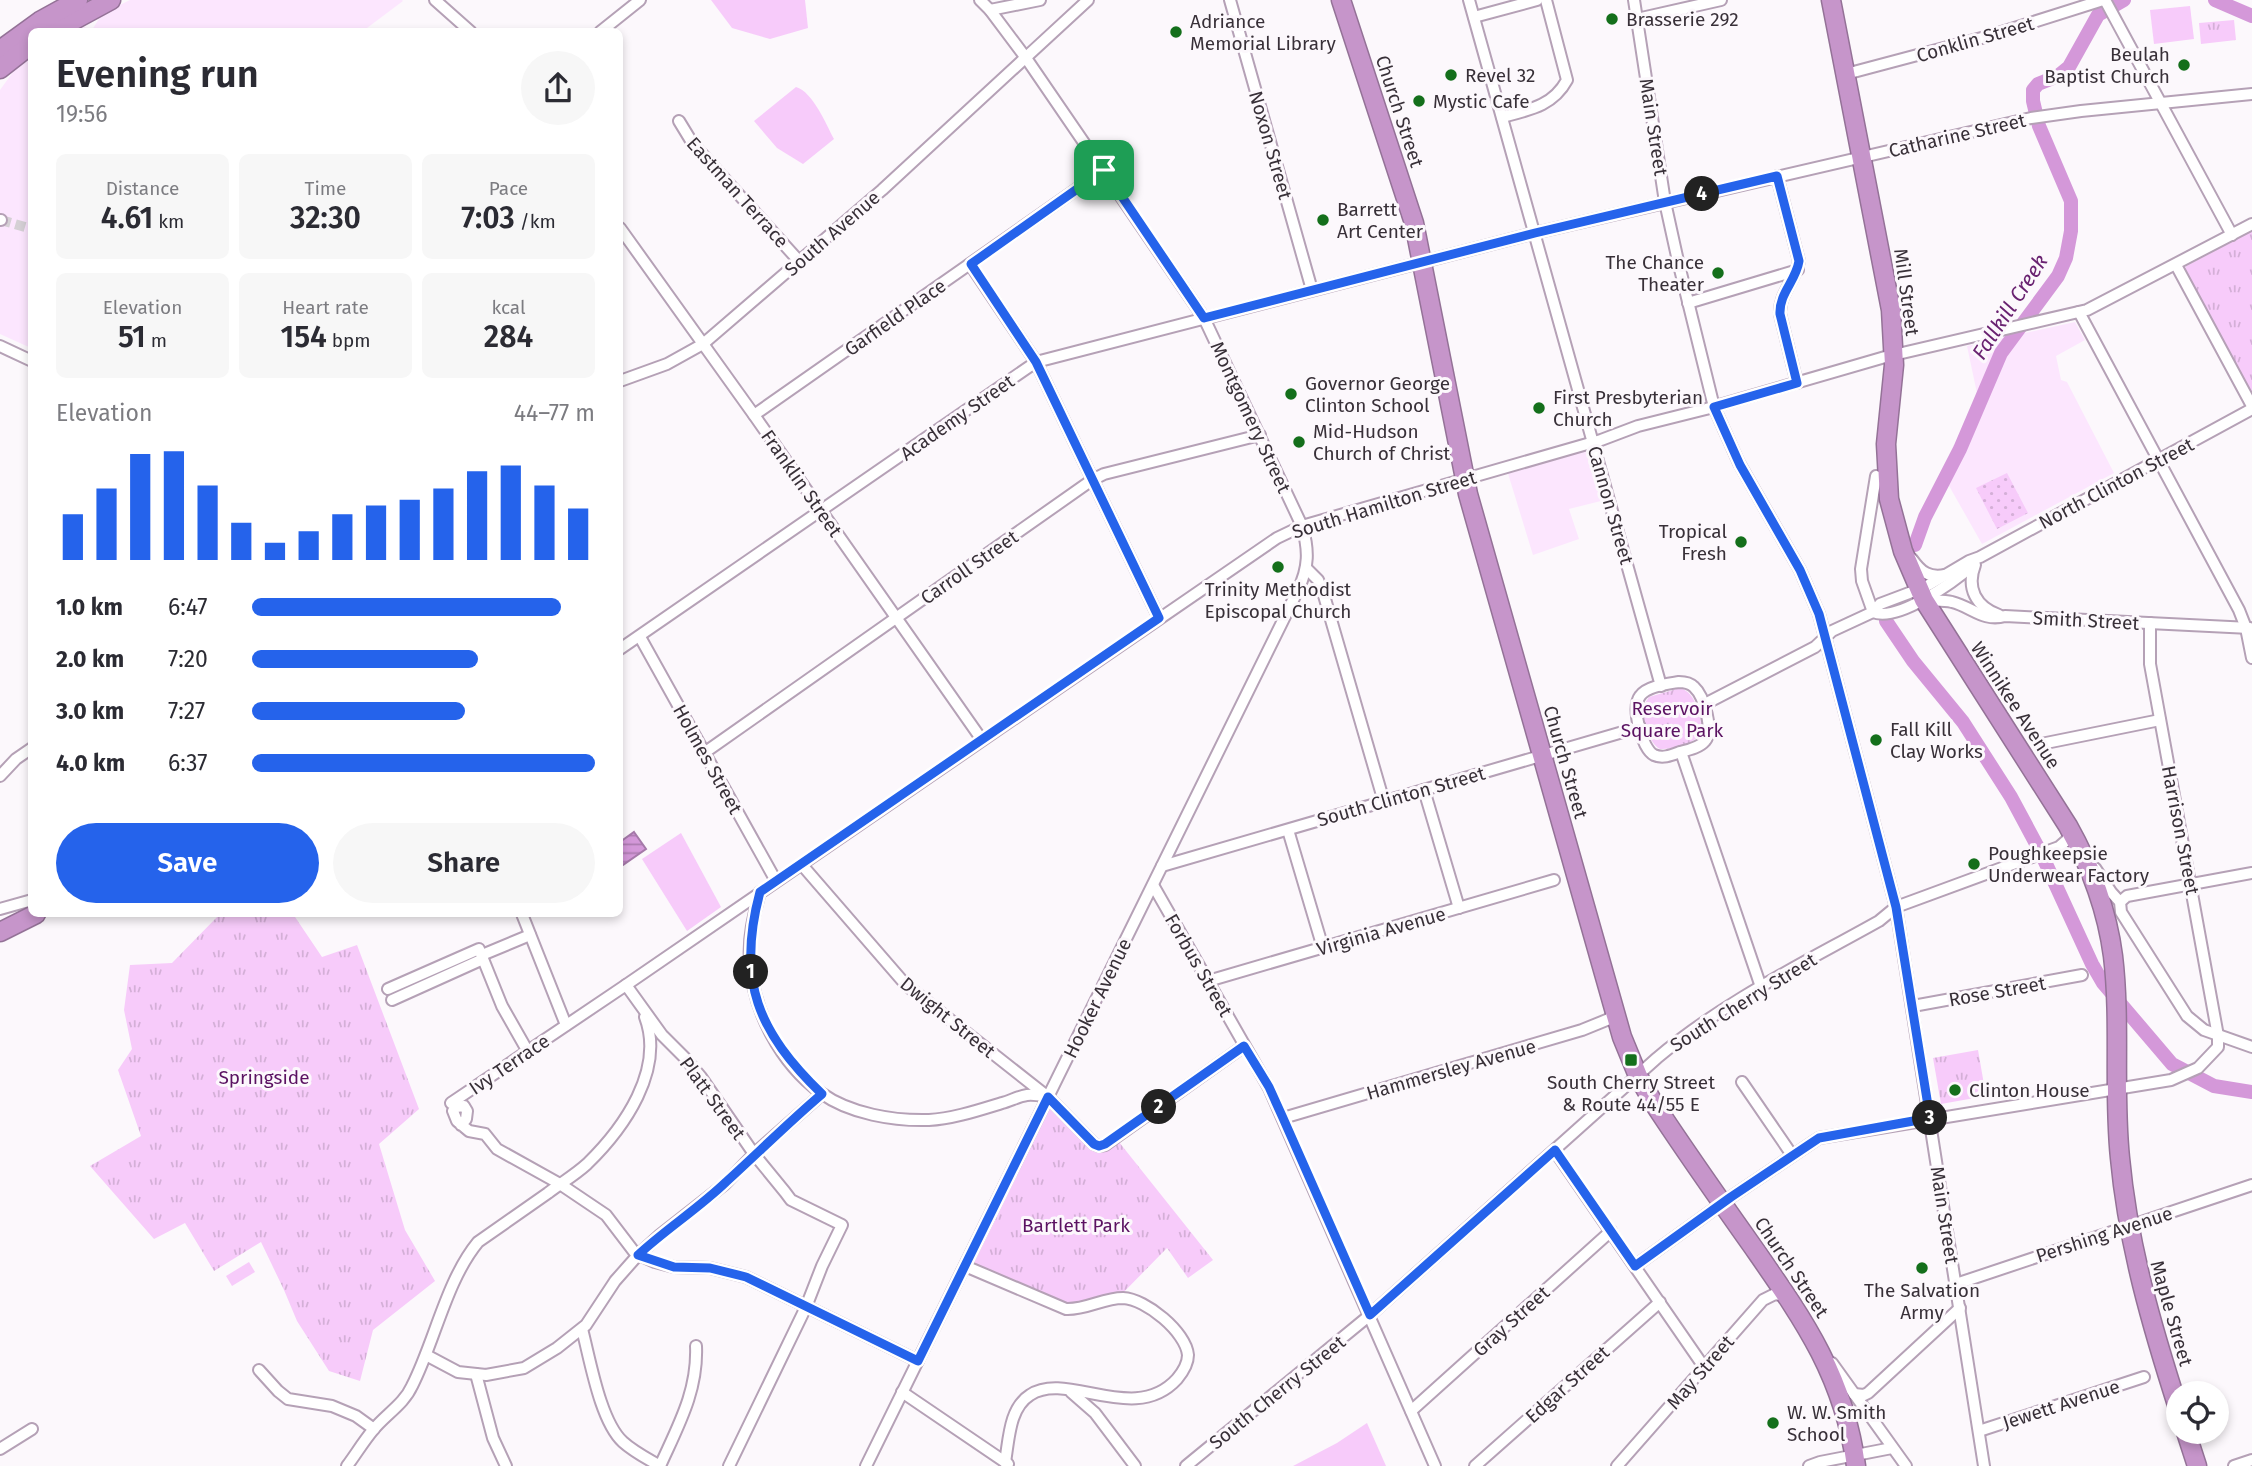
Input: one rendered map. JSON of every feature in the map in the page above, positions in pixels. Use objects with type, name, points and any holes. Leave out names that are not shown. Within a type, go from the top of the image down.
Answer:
[{"type":"highway","points":[[29,28],[78,0]]},
{"type":"highway","points":[[59,28],[111,0]]},
{"type":"highway","name":"Church Street","points":[[1341,0],[1406,197],[1423,261],[1465,478],[1478,531],[1614,1011],[1638,1076],[1668,1125],[1815,1340]]},
{"type":"highway","name":"Mill Street","points":[[1831,0],[1890,298],[1894,355],[1886,444],[1889,492],[1899,539],[1922,595]]},
{"type":"highway","points":[[0,50],[28,29]]},
{"type":"highway","points":[[0,69],[28,47]]},
{"type":"highway","name":"Winnikee Avenue","points":[[1922,595],[2074,837],[2090,870],[2109,934],[2116,1009]]},
{"type":"highway","points":[[0,932],[30,917]]},
{"type":"highway","name":"Maple Street","points":[[2116,1009],[2119,1153],[2129,1226],[2146,1307],[2170,1381]]},
{"type":"highway","points":[[1815,1340],[1840,1397],[1855,1460]]},
{"type":"highway","points":[[2190,1444],[2197,1466]]},
{"type":"street","points":[[435,0],[462,28]]},
{"type":"street","points":[[605,28],[640,0]]},
{"type":"street","name":"Montgomery Street","points":[[980,0],[1026,58],[1204,318],[1302,526]]},
{"type":"street","points":[[990,10],[1040,0]]},
{"type":"street","name":"South Avenue","points":[[623,380],[667,364],[703,344],[882,190],[1088,0]]},
{"type":"street","name":"Noxon Street","points":[[1230,0],[1312,290]]},
{"type":"street","name":"Cannon Street","points":[[1469,0],[1661,686]]},
{"type":"street","points":[[1474,17],[1537,0]]},
{"type":"street","points":[[1502,117],[1548,103],[1567,80],[1546,0]]},
{"type":"street","name":"Main Street","points":[[1634,0],[1665,202],[1714,407],[1754,492],[1811,591],[1826,637],[1896,907],[1984,1466]]},
{"type":"street","points":[[1637,19],[1721,0]]},
{"type":"street","points":[[2107,4],[2232,235]]},
{"type":"street","name":"Conklin Street","points":[[1846,74],[2107,4]]},
{"type":"street","name":"Catharine Street","points":[[1665,202],[2036,117],[2252,94]]},
{"type":"street","name":"Eastman Terrace","points":[[678,121],[693,144],[799,261]]},
{"type":"street","name":"Garfield Place","points":[[754,415],[1104,170]]},
{"type":"street","points":[[1777,176],[1799,261],[1798,270],[1779,306],[1797,383]]},
{"type":"street","name":"Academy Street","points":[[623,647],[1036,362],[1423,261],[1665,202]]},
{"type":"street","name":"South Hamilton Street","points":[[566,1026],[1255,552],[1302,526],[1593,442],[1638,426],[1894,355],[2079,312],[2252,224]]},
{"type":"street","name":"Franklin Street","points":[[623,232],[982,740]]},
{"type":"street","points":[[971,264],[1036,362],[1159,618]]},
{"type":"street","points":[[2176,265],[2252,408]]},
{"type":"street","points":[[1688,303],[1798,270]]},
{"type":"street","points":[[2079,312],[2249,628],[2252,658]]},
{"type":"street","points":[[0,346],[28,359]]},
{"type":"street","name":"North Clinton Street","points":[[1922,595],[1969,561],[2252,408]]},
{"type":"street","name":"Carroll Street","points":[[704,753],[1092,480],[1104,474],[1259,435]]},
{"type":"street","points":[[1873,612],[1861,575],[1876,476]]},
{"type":"street","points":[[1868,522],[1873,512],[1885,503],[1889,492]]},
{"type":"street","name":"Hooker Avenue","points":[[866,1466],[1298,590],[1307,569],[1308,555],[1302,526]]},
{"type":"street","points":[[1899,539],[1923,572],[1934,576],[1951,573]]},
{"type":"street","points":[[1980,557],[1971,576],[1975,597],[1985,609],[2005,616]]},
{"type":"street","name":"North Clinton Street","points":[[1826,637],[1837,628],[1873,612],[1880,604],[1922,595],[1956,579],[1980,557]]},
{"type":"street","points":[[1307,569],[1318,580],[1323,592],[1384,802]]},
{"type":"street","name":"Smith Street","points":[[1922,595],[1952,602],[1986,617],[2249,628]]},
{"type":"street","points":[[1944,631],[1943,621],[1947,612],[1957,607],[1968,609]]},
{"type":"street","name":"Harrison Street","points":[[2150,623],[2149,658],[2218,1036]]},
{"type":"street","name":"Holmes Street","points":[[640,637],[776,881]]},
{"type":"street","points":[[1703,705],[1815,647],[1826,637]]},
{"type":"street","points":[[1679,682],[1689,683],[1697,689],[1703,705],[1709,734],[1700,745],[1660,757],[1652,754],[1646,746],[1636,709],[1637,700],[1646,691],[1679,682]]},
{"type":"street","points":[[2041,744],[2160,720]]},
{"type":"street","name":"South Clinton Street","points":[[1162,866],[1640,727]]},
{"type":"street","points":[[0,765],[28,750]]},
{"type":"street","points":[[0,775],[28,750]]},
{"type":"street","points":[[1681,752],[1761,987]]},
{"type":"street","points":[[1424,790],[1459,908]]},
{"type":"street","points":[[1288,830],[1323,948]]},
{"type":"street","name":"South Cherry Street","points":[[1186,1466],[1370,1315],[1682,1039],[1761,987],[1879,921],[1896,907],[2049,851],[2074,837]]},
{"type":"street","name":"Winnikee Avenue","points":[[2074,837],[2120,902],[2121,912],[2183,1011],[2196,1024],[2218,1036],[2252,1047]]},
{"type":"street","name":"Dwight Street","points":[[802,865],[906,985],[1048,1097],[1094,1144],[1105,1144],[1244,1046]]},
{"type":"street","points":[[2120,902],[2127,896],[2252,873]]},
{"type":"street","name":"Virginia Avenue","points":[[1208,981],[1554,880]]},
{"type":"street","name":"Forbus Street","points":[[1153,885],[1269,1087],[1435,1466]]},
{"type":"street","points":[[760,892],[751,932],[750,960],[754,989],[764,1021],[777,1045],[796,1069],[822,1094],[848,1107],[878,1116],[912,1120],[944,1118],[1027,1095],[1048,1097]]},
{"type":"street","points":[[0,909],[28,901]]},
{"type":"street","points":[[523,917],[566,1026]]},
{"type":"street","points":[[390,994],[530,935]]},
{"type":"street","points":[[481,954],[502,1006],[527,1050]]},
{"type":"street","name":"Rose Street","points":[[1913,1006],[2082,975]]},
{"type":"street","name":"Platt Street","points":[[626,985],[662,1035],[701,1077],[754,1154],[791,1199],[842,1225],[806,1307]]},
{"type":"street","points":[[347,1466],[374,1429],[408,1393],[457,1276],[473,1248],[584,1166],[619,1126],[644,1082],[652,1048],[649,1027],[639,1001]]},
{"type":"street","name":"Hammersley Avenue","points":[[1283,1118],[1582,1030],[1609,1019],[1614,1011]]},
{"type":"street","name":"Ivy Terrace","points":[[451,1103],[566,1026]]},
{"type":"street","points":[[1635,1266],[1819,1138],[2172,1080],[2195,1070],[2218,1047],[2218,1036]]},
{"type":"street","points":[[1742,1082],[1792,1155]]},
{"type":"street","points":[[426,1355],[458,1372],[498,1374],[524,1368],[557,1348],[582,1329],[615,1281],[638,1255],[725,1184],[754,1154],[822,1094]]},
{"type":"street","points":[[461,1125],[485,1134],[497,1149],[560,1184],[606,1215],[638,1255],[674,1267],[710,1268],[746,1277],[918,1361]]},
{"type":"street","points":[[1555,1150],[1704,1367]]},
{"type":"street","name":"Pershing Avenue","points":[[1956,1284],[2252,1185]]},
{"type":"street","name":"Gray Street","points":[[1411,1411],[1611,1231]]},
{"type":"street","points":[[902,1392],[1007,1464],[1016,1408],[1023,1399],[1043,1388],[1053,1387],[1098,1396],[1139,1398],[1166,1389],[1184,1369],[1188,1353],[1184,1344],[1165,1320],[1143,1304],[1134,1300],[1112,1299],[1076,1309],[1066,1309],[965,1266]]},
{"type":"street","name":"May Street","points":[[1617,1466],[1763,1300],[1781,1294],[1790,1300]]},
{"type":"street","name":"Edgar Street","points":[[1475,1466],[1660,1302]]},
{"type":"street","points":[[729,1466],[806,1307]]},
{"type":"street","points":[[1854,1394],[1868,1393],[1960,1308]]},
{"type":"street","points":[[582,1329],[602,1404],[614,1431],[622,1441],[660,1466],[687,1405],[697,1367],[696,1346]]},
{"type":"street","name":"Church Street","points":[[1815,1340],[1906,1466]]},
{"type":"street","points":[[259,1370],[288,1399],[303,1403],[321,1403],[356,1416],[374,1429]]},
{"type":"street","points":[[476,1374],[493,1438],[506,1466]]},
{"type":"street","name":"Jewett Avenue","points":[[1979,1430],[2144,1377]]},
{"type":"street","points":[[1069,1390],[1095,1413],[1135,1466]]},
{"type":"street","points":[[1868,1393],[1871,1416]]},
{"type":"street","points":[[0,1449],[32,1429]]},
{"type":"street","points":[[1809,1466],[1820,1462],[1855,1460],[1892,1448]]},
{"type":"street","points":[[2234,1466],[2252,1460]]},
{"type":"shaded area","points":[[130,0],[403,1],[367,28],[93,28],[102,14]]},
{"type":"shaded area","points":[[28,58],[28,347],[0,334],[0,90],[16,68]]},
{"type":"shaded area","points":[[2075,322],[2085,340],[2056,356],[2061,380],[2067,382],[2114,473],[1982,544],[1948,484],[1981,404],[1967,346]]},
{"type":"shaded area","points":[[1593,442],[1609,499],[1569,509],[1579,539],[1533,555],[1506,467]]},
{"type":"shaded area","points":[[634,832],[646,849],[623,865],[623,840]]},
{"type":"green space","points":[[711,0],[805,0],[808,28],[770,39],[732,28]]},
{"type":"green space","points":[[2190,6],[2194,39],[2154,44],[2150,10]]},
{"type":"green space","points":[[2234,20],[2236,40],[2201,44],[2199,23]]},
{"type":"green space","points":[[796,87],[808,95],[834,139],[803,164],[777,148],[754,121]]},
{"type":"green space","points":[[2252,231],[2252,396],[2184,272],[2186,266]]},
{"type":"green space","points":[[2007,473],[2028,513],[1997,529],[1976,488]]},
{"type":"green space","name":"Reservoir Square Park","points":[[1680,688],[1694,700],[1702,732],[1684,745],[1660,749],[1649,736],[1643,706],[1649,697]]},
{"type":"green space","points":[[681,833],[721,907],[687,931],[642,859]]},
{"type":"green space","name":"Springside","points":[[217,917],[295,917],[322,957],[357,945],[419,1109],[379,1144],[405,1230],[435,1281],[373,1330],[360,1381],[329,1371],[297,1321],[261,1242],[214,1271],[185,1223],[154,1239],[90,1166],[141,1136],[118,1070],[132,1049],[124,1010],[130,965],[172,963]]},
{"type":"green space","points":[[1978,1050],[1986,1096],[1941,1104],[1933,1058]]},
{"type":"green space","name":"Bartlett Park","points":[[1048,1097],[1094,1144],[1115,1137],[1213,1260],[1188,1278],[1167,1248],[1117,1299],[1070,1309],[965,1266]]},
{"type":"green space","points":[[249,1262],[255,1272],[232,1286],[226,1276]]},
{"type":"green space","points":[[1367,1423],[1386,1466],[1293,1466],[1337,1443]]},
{"type":"waterway","name":"Fallkill Creek","points":[[1915,545],[1925,517],[1960,449],[2001,353],[2058,276],[2066,258],[2071,231],[2071,201],[2039,126],[2033,90],[2038,84],[2058,76],[2069,67],[2098,15],[2124,0]]},
{"type":"waterway","name":"Fallkill Creek","points":[[2215,0],[2252,16]]},
{"type":"waterway","name":"Fallkill Creek","points":[[1886,621],[1913,661],[1963,722],[2011,797],[2103,983],[2172,1064],[2214,1086],[2252,1092]]},
{"type":"tunnel","points":[[1,220],[28,228]]},
{"type":"place","name":"Brasserie 292","points":[[1612,19]]},
{"type":"place","name":"Adriance Memorial Library","points":[[1176,32]]},
{"type":"place","name":"Beulah Baptist Church","points":[[2184,65]]},
{"type":"place","name":"Revel 32","points":[[1451,75]]},
{"type":"place","name":"Mystic Cafe","points":[[1419,101]]},
{"type":"place","name":"Barrett Art Center","points":[[1323,220]]},
{"type":"place","name":"The Chance Theater","points":[[1718,273]]},
{"type":"place","name":"Governor George Clinton School","points":[[1291,394]]},
{"type":"place","name":"First Presbyterian Church","points":[[1539,408]]},
{"type":"place","name":"Mid-Hudson Church of Christ","points":[[1299,442]]},
{"type":"place","name":"Tropical Fresh","points":[[1741,542]]},
{"type":"place","name":"Trinity Methodist Episcopal Church","points":[[1278,567]]},
{"type":"place","name":"Fall Kill Clay Works","points":[[1876,740]]},
{"type":"place","name":"Poughkeepsie Underwear Factory","points":[[1974,864]]},
{"type":"place","name":"South Cherry Street & Route 44/55 E","points":[[1631,1060]]},
{"type":"place","name":"Clinton House","points":[[1955,1090]]},
{"type":"place","name":"The Salvation Army","points":[[1922,1268]]},
{"type":"place","name":"W. W. Smith School","points":[[1773,1423]]},
{"type":"route","points":[[1104,170],[1204,318],[1413,263],[1777,176],[1799,261],[1798,270],[1779,306],[1797,383],[1714,407],[1754,492],[1811,591],[1819,614],[1896,907],[1930,1118],[1819,1138],[1635,1266],[1555,1150],[1370,1315],[1269,1087],[1244,1046],[1099,1146],[1048,1097],[918,1361],[746,1277],[710,1268],[674,1267],[638,1255],[725,1184],[754,1154],[822,1094],[796,1069],[777,1045],[764,1021],[754,989],[750,960],[751,932],[760,892],[1159,618],[1036,362],[971,264],[1104,170]]}]
